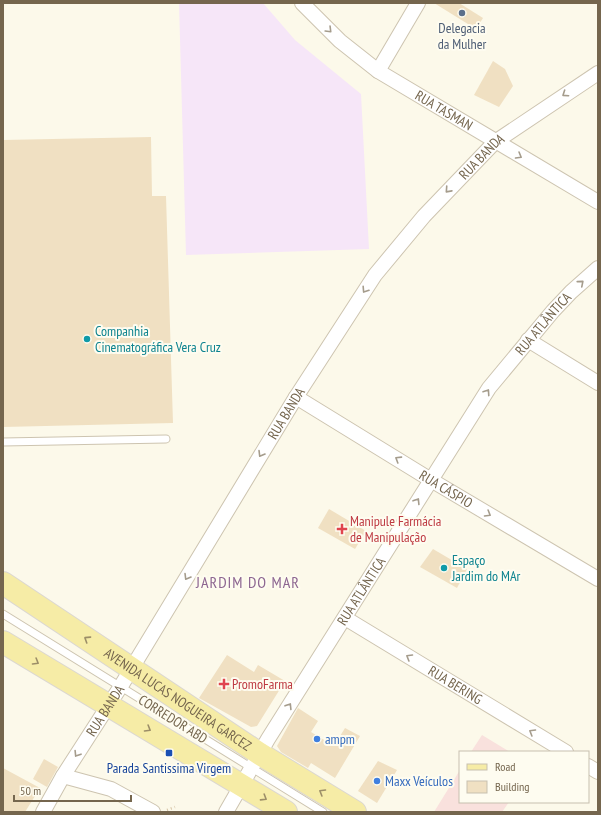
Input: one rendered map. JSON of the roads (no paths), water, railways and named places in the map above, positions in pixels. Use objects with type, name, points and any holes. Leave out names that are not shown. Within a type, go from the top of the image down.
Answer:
[{"type":"main road","name":"AVENIDA LUCAS NOGUEIRA GARCEZ","points":[[3,584],[251,769],[286,812]]},
{"type":"main road","name":"AVENIDA LUCAS NOGUEIRA GARCEZ","points":[[3,642],[108,704],[251,769],[355,812]]},
{"type":"street","name":"RUA TASMAN","points":[[302,3],[340,41],[378,71],[598,202]]},
{"type":"street","points":[[378,71],[418,3]]},
{"type":"street","name":"RUA BANDA","points":[[43,812],[63,776],[126,677],[296,397],[372,280],[396,248],[460,177],[495,142],[598,73]]},
{"type":"street","name":"RUA ATLÂNTICA","points":[[226,812],[345,618],[490,388],[528,340],[571,292],[598,268]]},
{"type":"street","points":[[528,340],[598,383]]},
{"type":"street","name":"RUA CÁSPIO","points":[[296,397],[431,480],[598,579]]},
{"type":"street","name":"RUA BERING","points":[[345,618],[564,751]]},
{"type":"street","points":[[589,767],[598,772]]},
{"type":"street","points":[[63,776],[111,789],[152,812]]},
{"type":"lane","points":[[3,442],[166,439]]},
{"type":"lane","points":[[3,614],[126,677]]},
{"type":"lane","points":[[251,769],[322,812]]},
{"type":"place","name":"Delegacia da Mulher","points":[[462,13]]},
{"type":"place","name":"Companhia Cinematográfica Vera Cruz","points":[[87,339]]},
{"type":"place","name":"Manipule Farmácia de Manipulação","points":[[342,529]]},
{"type":"place","name":"Espaço Jardim do MAr","points":[[444,568]]},
{"type":"place","name":"PromoFarma","points":[[224,684]]},
{"type":"place","name":"ampm","points":[[317,739]]},
{"type":"place","name":"Parada Santissima Virgem","points":[[169,753]]},
{"type":"place","name":"Maxx Veículos","points":[[377,781]]},
{"type":"district","name":"JARDIM DO MAR","points":[[248,582]]}]
